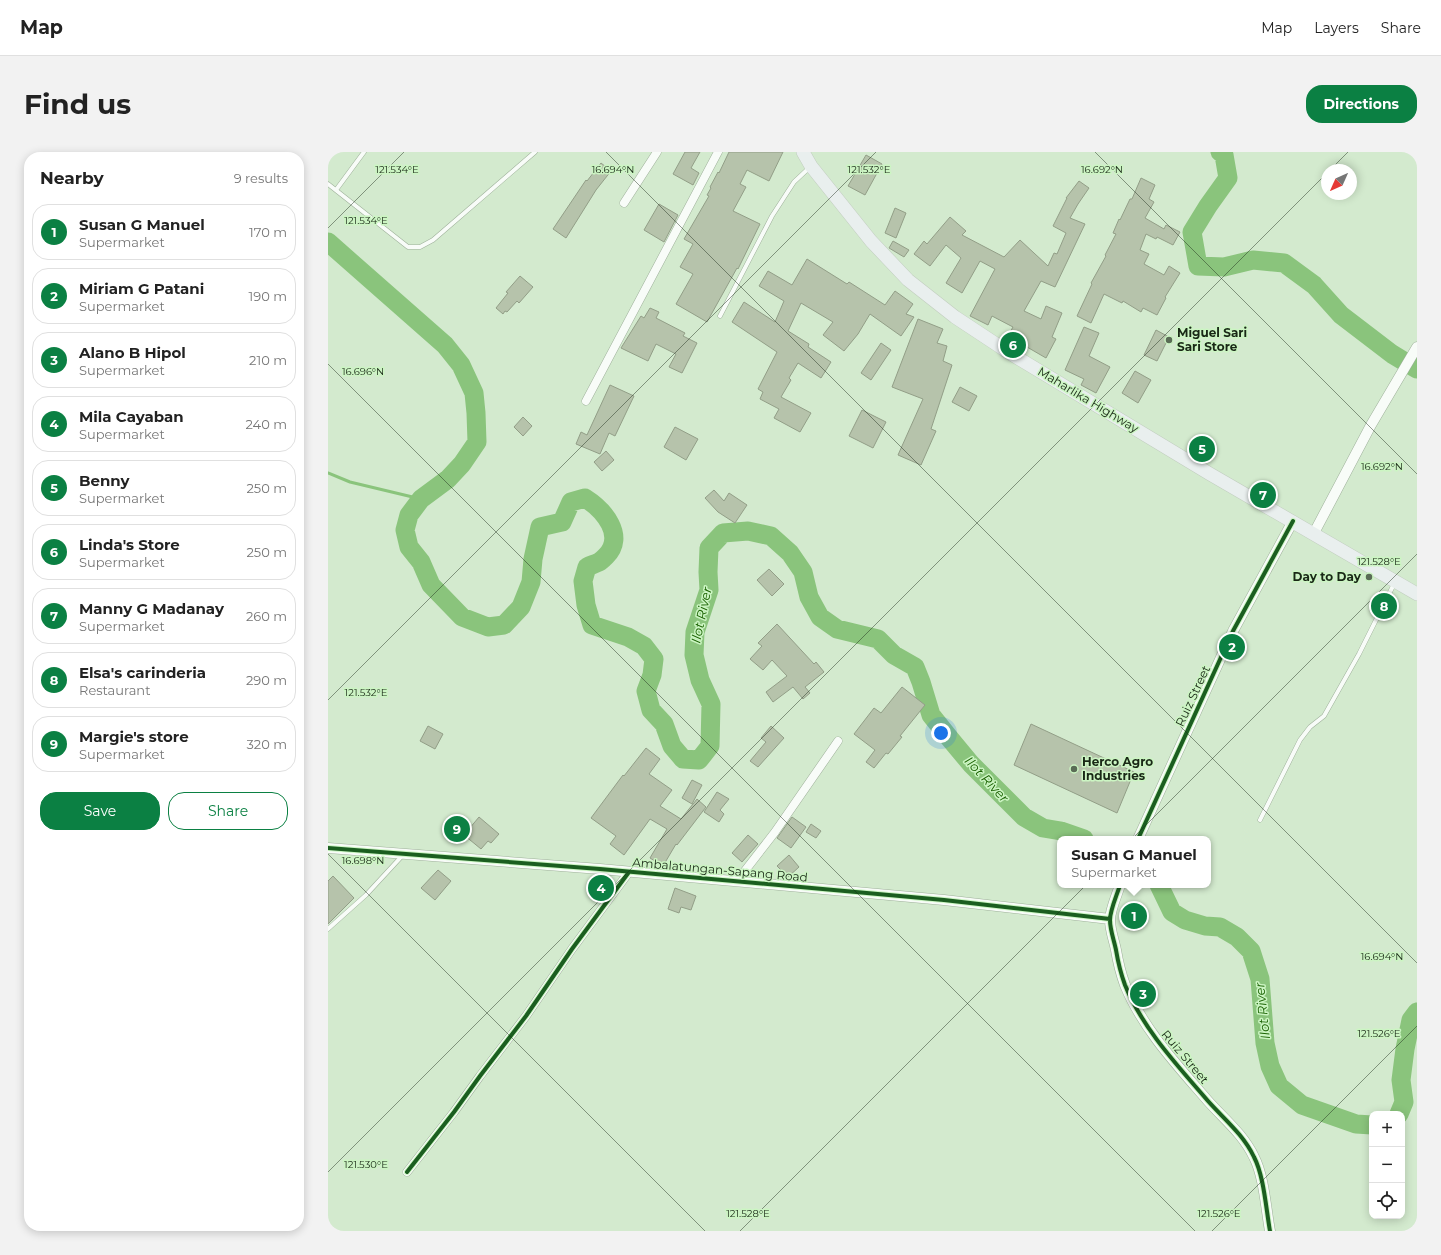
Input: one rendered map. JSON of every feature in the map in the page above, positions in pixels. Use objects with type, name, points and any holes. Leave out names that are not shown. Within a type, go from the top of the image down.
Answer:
[{"type":"main road","name":"Maharlika Highway","points":[[802,152],[840,205],[876,247],[908,280],[955,316],[1008,352],[1210,474],[1417,594]]},
{"type":"street","points":[[624,203],[658,152]]},
{"type":"street","points":[[586,401],[718,152]]},
{"type":"street","points":[[1314,533],[1372,425],[1417,347]]},
{"type":"street","name":"Ruiz Street","points":[[1139,836],[1233,632],[1293,521]]},
{"type":"street","points":[[737,881],[775,832],[838,741]]},
{"type":"street","name":"Ambalatungan-Sapang Road","points":[[328,848],[737,881],[944,900],[1110,918]]},
{"type":"street","points":[[407,1172],[526,1016],[572,949],[629,872]]},
{"type":"street","name":"Ruiz Street","points":[[1119,888],[1110,918],[1111,930],[1125,985],[1153,1035],[1171,1058],[1236,1130],[1255,1158],[1262,1181],[1270,1231]]},
{"type":"lane","points":[[336,190],[364,152]]},
{"type":"lane","points":[[328,184],[408,247],[420,247],[433,240],[535,152]]},
{"type":"lane","points":[[720,316],[772,216],[794,182],[811,166]]},
{"type":"lane","points":[[1260,820],[1300,740],[1310,727],[1324,716],[1359,654],[1395,581]]},
{"type":"lane","points":[[328,929],[366,895],[404,854]]},
{"type":"building","points":[[685,152],[700,152],[691,168],[699,173],[693,185],[673,174]]},
{"type":"building","points":[[729,152],[783,152],[769,181],[747,170],[740,184],[746,187],[733,211],[760,224],[738,269],[737,268],[707,322],[676,304],[693,274],[680,267],[693,244],[684,239],[709,196],[707,195],[711,188],[710,187],[718,172],[719,173]]},
{"type":"building","points":[[866,155],[882,164],[865,195],[848,186]]},
{"type":"building","points":[[601,163],[611,171],[596,190],[566,238],[553,229],[586,180],[587,181]]},
{"type":"building","points":[[1141,178],[1155,185],[1149,199],[1154,202],[1145,218],[1164,229],[1166,225],[1180,232],[1173,245],[1157,237],[1156,239],[1146,234],[1140,250],[1149,254],[1144,264],[1164,275],[1169,266],[1180,273],[1165,297],[1166,298],[1157,315],[1143,308],[1141,312],[1123,301],[1122,303],[1104,294],[1091,323],[1077,316],[1092,284],[1091,283],[1116,234],[1113,233],[1119,219],[1120,220],[1130,199],[1132,199]]},
{"type":"building","points":[[1079,181],[1089,188],[1070,218],[1085,224],[1055,287],[1041,281],[1024,311],[1041,319],[1046,306],[1062,313],[1052,337],[1056,339],[1046,358],[1008,336],[1013,327],[992,316],[988,325],[970,316],[995,269],[980,261],[962,293],[946,283],[961,258],[946,245],[930,266],[914,254],[924,241],[927,244],[950,217],[966,231],[962,235],[1004,257],[1020,240],[1048,266],[1054,253],[1057,254],[1066,233],[1053,226],[1066,198]]},
{"type":"building","points":[[659,204],[678,215],[664,242],[644,230]]},
{"type":"building","points":[[895,208],[906,213],[896,238],[885,233]]},
{"type":"building","points":[[893,241],[909,250],[904,257],[889,248]]},
{"type":"building","points":[[807,259],[847,284],[849,282],[885,305],[895,291],[913,304],[906,314],[914,317],[901,336],[870,314],[858,334],[844,351],[823,335],[833,322],[801,303],[788,331],[809,344],[808,347],[831,362],[821,378],[798,363],[789,378],[791,380],[781,397],[811,413],[800,432],[774,418],[779,409],[760,399],[763,392],[758,389],[777,352],[732,322],[744,302],[775,322],[784,301],[759,286],[768,271],[792,285]]},
{"type":"building","points":[[520,276],[533,287],[519,303],[517,301],[507,312],[505,311],[503,314],[496,308],[508,293],[506,292]]},
{"type":"building","points":[[650,308],[659,312],[656,318],[685,333],[683,336],[697,343],[682,373],[669,367],[676,354],[656,344],[648,361],[621,348],[641,316],[644,318]]},
{"type":"building","points":[[918,319],[943,329],[937,343],[947,346],[943,361],[952,365],[931,429],[936,431],[921,465],[898,455],[923,399],[892,387]]},
{"type":"building","points":[[1084,327],[1099,333],[1089,356],[1110,367],[1096,393],[1081,385],[1084,379],[1065,370]]},
{"type":"building","points":[[1156,330],[1169,337],[1157,361],[1144,355]]},
{"type":"building","points":[[881,343],[891,350],[871,380],[861,373]]},
{"type":"building","points":[[1135,371],[1151,380],[1138,403],[1122,393]]},
{"type":"building","points":[[610,385],[634,396],[615,436],[609,433],[600,454],[576,444],[581,432],[587,435]]},
{"type":"building","points":[[960,387],[977,396],[969,411],[952,402]]},
{"type":"building","points":[[862,410],[886,422],[873,448],[849,436]]},
{"type":"building","points":[[523,417],[532,426],[523,436],[514,427]]},
{"type":"building","points":[[675,427],[698,439],[686,460],[664,447]]},
{"type":"building","points":[[606,451],[614,460],[602,471],[594,462]]},
{"type":"building","points":[[714,490],[724,501],[729,493],[747,505],[735,523],[718,512],[705,498]]},
{"type":"building","points":[[769,569],[784,584],[772,596],[757,580]]},
{"type":"building","points":[[777,624],[814,664],[816,662],[824,672],[805,687],[810,693],[803,699],[793,687],[773,702],[766,692],[787,676],[772,660],[763,670],[750,659],[762,646],[758,643]]},
{"type":"building","points":[[902,687],[925,705],[900,736],[902,737],[874,768],[866,762],[875,750],[854,734],[874,708],[881,713]]},
{"type":"building","name":"Herco Agro Industries","points":[[1031,724],[1134,772],[1117,813],[1014,765]]},
{"type":"building","points":[[428,726],[443,734],[435,749],[420,741]]},
{"type":"building","points":[[771,726],[784,738],[758,767],[750,761],[766,742],[761,738]]},
{"type":"building","points":[[646,748],[660,759],[649,774],[672,790],[660,806],[681,819],[697,799],[706,807],[677,845],[676,844],[663,866],[650,858],[667,829],[650,819],[624,855],[610,844],[616,836],[591,818],[623,775],[624,776]]},
{"type":"building","points":[[692,780],[702,785],[692,804],[682,798]]},
{"type":"building","points":[[717,792],[729,799],[720,810],[724,814],[719,822],[704,812]]},
{"type":"building","points":[[479,817],[499,834],[491,843],[488,841],[481,849],[464,835]]},
{"type":"building","points":[[792,817],[806,827],[791,848],[777,838]]},
{"type":"building","points":[[811,824],[821,831],[816,838],[806,832]]},
{"type":"building","points":[[748,835],[758,844],[742,862],[732,853]]},
{"type":"building","points":[[789,855],[799,867],[788,877],[777,866]]},
{"type":"building","points":[[438,870],[451,881],[435,900],[421,888]]},
{"type":"building","points":[[333,876],[354,898],[328,924],[328,881]]},
{"type":"building","points":[[675,888],[696,896],[691,910],[681,907],[679,913],[668,909]]},
{"type":"waterway","points":[[1220,152],[1224,155],[1228,178],[1192,232],[1198,266],[1224,267],[1253,260],[1284,263],[1314,285],[1341,315],[1392,354],[1417,369]]},
{"type":"waterway","name":"Ilot River","points":[[328,242],[445,345],[461,365],[474,393],[477,442],[462,464],[448,479],[421,499],[409,515],[405,530],[409,547],[421,562],[431,585],[462,617],[488,627],[504,625],[521,607],[531,582],[533,559],[540,527],[562,522],[571,502],[585,498],[605,516],[610,524],[614,540],[612,548],[606,556],[599,562],[587,567],[583,581],[586,605],[592,625],[628,637],[644,646],[654,659],[652,675],[646,691],[651,710],[664,724],[672,746],[683,759],[699,760],[710,746],[711,704],[700,680],[694,655],[695,632],[709,590],[709,548],[723,533],[748,531],[771,536],[790,553],[803,572],[809,597],[820,617],[837,629],[878,639],[894,655],[915,667],[931,715],[971,764],[1024,817],[1043,828],[1061,831],[1075,836]]},
{"type":"waterway","points":[[328,473],[350,482],[421,499]]},
{"type":"waterway","name":"Ilot River","points":[[1160,888],[1172,912],[1185,920],[1205,926],[1220,927],[1237,937],[1251,951],[1260,979],[1265,1043],[1270,1066],[1279,1086],[1302,1105],[1356,1124],[1369,1125]]},
{"type":"waterway","name":"Ilot River","points":[[1400,1111],[1404,1102],[1401,1080],[1405,1049],[1411,1020],[1417,1012]]},
{"type":"cycle path","points":[[1139,836],[1233,631],[1293,521]]},
{"type":"cycle path","points":[[328,848],[600,869],[944,900],[1110,919]]},
{"type":"cycle path","points":[[407,1172],[526,1016],[572,949],[629,872]]},
{"type":"cycle path","points":[[1119,888],[1110,916],[1110,924],[1122,977],[1132,1001],[1151,1032],[1184,1074],[1239,1134],[1250,1149],[1260,1173],[1270,1231]]},
{"type":"place","name":"Miguel Sari Sari Store","points":[[1169,340]]},
{"type":"place","name":"Linda's Store","points":[[1013,345]]},
{"type":"place","name":"Benny","points":[[1202,449]]},
{"type":"place","name":"Manny G Madanay","points":[[1263,495]]},
{"type":"place","name":"Day to Day","points":[[1369,577]]},
{"type":"place","name":"Elsa's carinderia","points":[[1384,606]]},
{"type":"place","name":"Miriam G Patani","points":[[1232,647]]},
{"type":"place","name":"Herco Agro Industries","points":[[1074,769]]},
{"type":"place","name":"Margie's store","points":[[457,829]]},
{"type":"place","name":"Mila Cayaban","points":[[601,888]]},
{"type":"place","name":"Susan G Manuel","points":[[1134,916]]},
{"type":"place","name":"Alano B Hipol","points":[[1143,994]]}]
